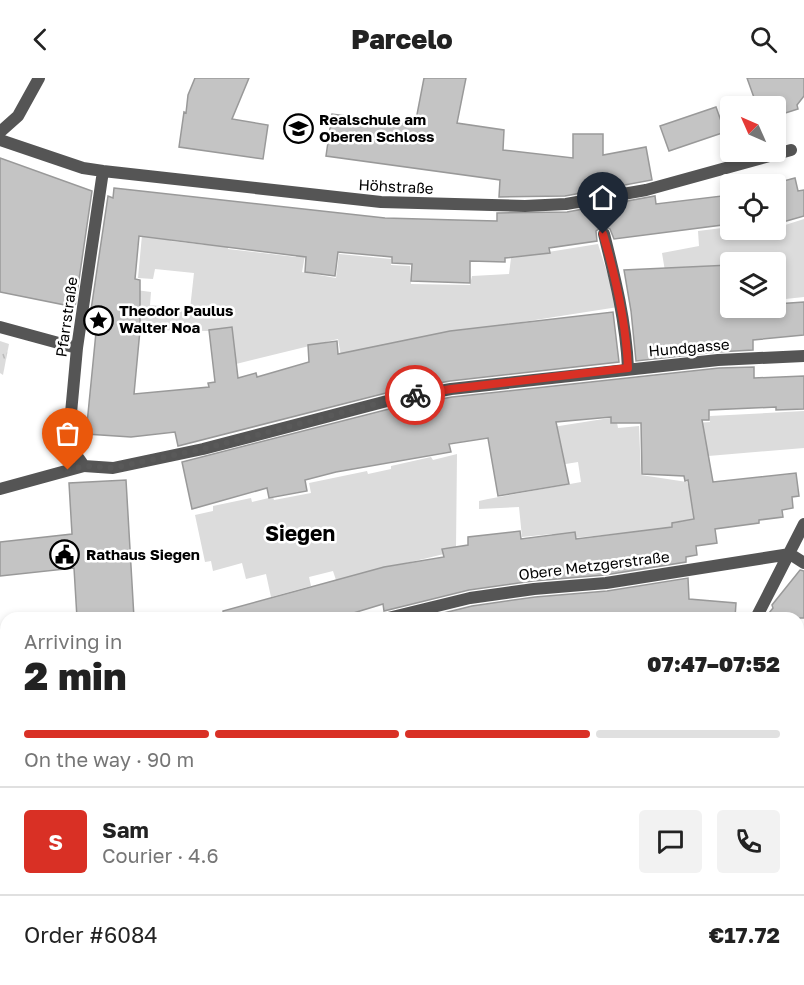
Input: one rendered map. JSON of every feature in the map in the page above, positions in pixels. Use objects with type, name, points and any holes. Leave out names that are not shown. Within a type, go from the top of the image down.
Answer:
[{"type":"street","points":[[0,132],[18,116],[39,78]]},
{"type":"street","name":"Höhstraße","points":[[0,140],[83,168],[103,171],[381,202],[525,206],[566,204],[646,190],[791,150]]},
{"type":"street","name":"Pfarrstraße","points":[[84,466],[72,443],[71,429],[77,348],[103,171]]},
{"type":"street","points":[[603,234],[617,284],[628,368]]},
{"type":"street","points":[[0,327],[77,348]]},
{"type":"street","name":"Hundgasse","points":[[0,489],[37,477],[84,466],[113,468],[203,449],[391,400],[451,389],[628,368],[718,360],[804,356]]},
{"type":"street","points":[[759,612],[804,524]]},
{"type":"street","points":[[790,554],[804,563]]},
{"type":"street","name":"Obere Metzgerstraße","points":[[413,612],[470,598],[534,589],[606,583],[790,554]]},
{"type":"green space","points":[[804,219],[804,297],[786,299],[786,252],[720,252],[720,306],[672,313],[662,253],[699,246],[698,231],[720,228],[720,240],[786,240],[786,225]]},
{"type":"green space","points":[[142,235],[171,236],[171,241],[206,245],[207,239],[228,245],[228,249],[296,257],[298,249],[306,250],[302,272],[336,278],[339,254],[391,259],[391,265],[410,266],[411,284],[470,285],[472,276],[509,274],[511,258],[598,244],[618,307],[447,334],[341,356],[338,339],[236,364],[232,328],[209,331],[140,330],[140,306],[134,305],[136,290],[151,292],[150,305],[190,309],[194,273],[155,269],[153,279],[138,278]]},
{"type":"green space","points":[[0,341],[9,344],[3,375],[0,373]]},
{"type":"green space","points":[[804,411],[804,448],[685,458],[663,425],[710,422],[710,416]]},
{"type":"green space","points":[[616,417],[618,428],[639,426],[641,475],[687,482],[696,519],[674,522],[675,528],[553,540],[552,534],[522,537],[519,507],[479,509],[479,501],[581,482],[578,462],[547,467],[540,429]]},
{"type":"green space","points":[[457,454],[456,549],[444,554],[336,580],[333,571],[309,577],[311,586],[271,597],[266,574],[246,579],[242,563],[213,571],[211,561],[205,562],[195,515],[213,511],[213,506],[251,498],[252,502],[311,493],[309,483],[367,471],[368,474],[431,457],[433,460]]},
{"type":"building","points":[[195,78],[249,78],[232,119],[268,125],[263,159],[179,147],[184,112],[186,113],[188,95]]},
{"type":"building","points":[[424,78],[466,78],[457,123],[504,130],[503,150],[573,158],[573,134],[603,134],[603,155],[646,147],[652,180],[565,196],[499,197],[500,180],[326,156],[332,114],[415,125]]},
{"type":"building","points":[[747,78],[804,78],[804,96],[797,105],[798,109],[786,113],[786,96],[753,96]]},
{"type":"building","points":[[716,107],[720,118],[720,134],[669,151],[660,126]]},
{"type":"building","points":[[0,158],[92,191],[75,307],[0,292]]},
{"type":"building","points":[[795,178],[798,191],[804,190],[804,216],[786,221],[786,180]]},
{"type":"building","points":[[114,188],[385,218],[497,221],[497,213],[567,212],[655,196],[656,204],[720,196],[720,225],[614,239],[610,229],[603,226],[596,231],[597,241],[549,248],[550,253],[505,258],[505,262],[470,261],[470,283],[411,281],[412,264],[392,263],[392,257],[338,252],[335,276],[305,272],[306,257],[139,236],[135,279],[140,280],[140,330],[134,394],[209,387],[208,383],[215,382],[209,330],[232,327],[238,378],[256,373],[257,377],[309,362],[308,345],[337,341],[338,354],[450,331],[613,312],[619,362],[450,381],[390,392],[178,446],[175,432],[131,437],[86,434],[98,312],[91,310],[108,196],[113,198]]},
{"type":"building","points":[[720,265],[720,318],[786,318],[786,303],[804,302],[804,335],[753,340],[753,350],[636,361],[624,270]]},
{"type":"building","points":[[754,367],[754,378],[804,376],[804,409],[776,410],[776,407],[709,410],[709,420],[702,420],[713,482],[796,473],[799,496],[792,497],[793,508],[782,510],[783,517],[715,529],[717,543],[696,546],[697,555],[686,557],[686,562],[605,575],[533,581],[469,590],[384,611],[383,604],[357,612],[223,612],[384,567],[444,557],[442,549],[468,545],[468,537],[520,531],[521,539],[575,532],[576,539],[672,527],[672,523],[694,519],[688,480],[685,481],[684,476],[642,474],[641,423],[611,423],[611,417],[556,422],[569,484],[498,496],[488,438],[449,444],[451,452],[336,472],[305,480],[307,491],[269,498],[267,488],[192,509],[182,462],[393,408],[452,397],[719,368]]},
{"type":"building","name":"Rathaus Siegen","points":[[126,480],[134,612],[77,612],[74,568],[0,576],[0,542],[72,534],[69,483]]},
{"type":"building","points":[[800,570],[804,571],[804,612],[770,612],[773,608],[772,605]]},
{"type":"building","points":[[688,578],[689,599],[736,603],[735,612],[448,612],[535,597],[607,591]]},
{"type":"way so far","points":[[68,470],[84,466],[113,468],[203,449],[415,395]]},
{"type":"place","name":"Realschule am Oberen Schloss","points":[[298,129]]},
{"type":"place","name":"Theodor Paulus Walter Noa","points":[[98,320]]},
{"type":"place","name":"Rathaus Siegen","points":[[65,555]]},
{"type":"district","name":"Siegen","points":[[300,534]]},
{"type":"route","points":[[415,395],[628,368],[617,284],[603,234]]}]
